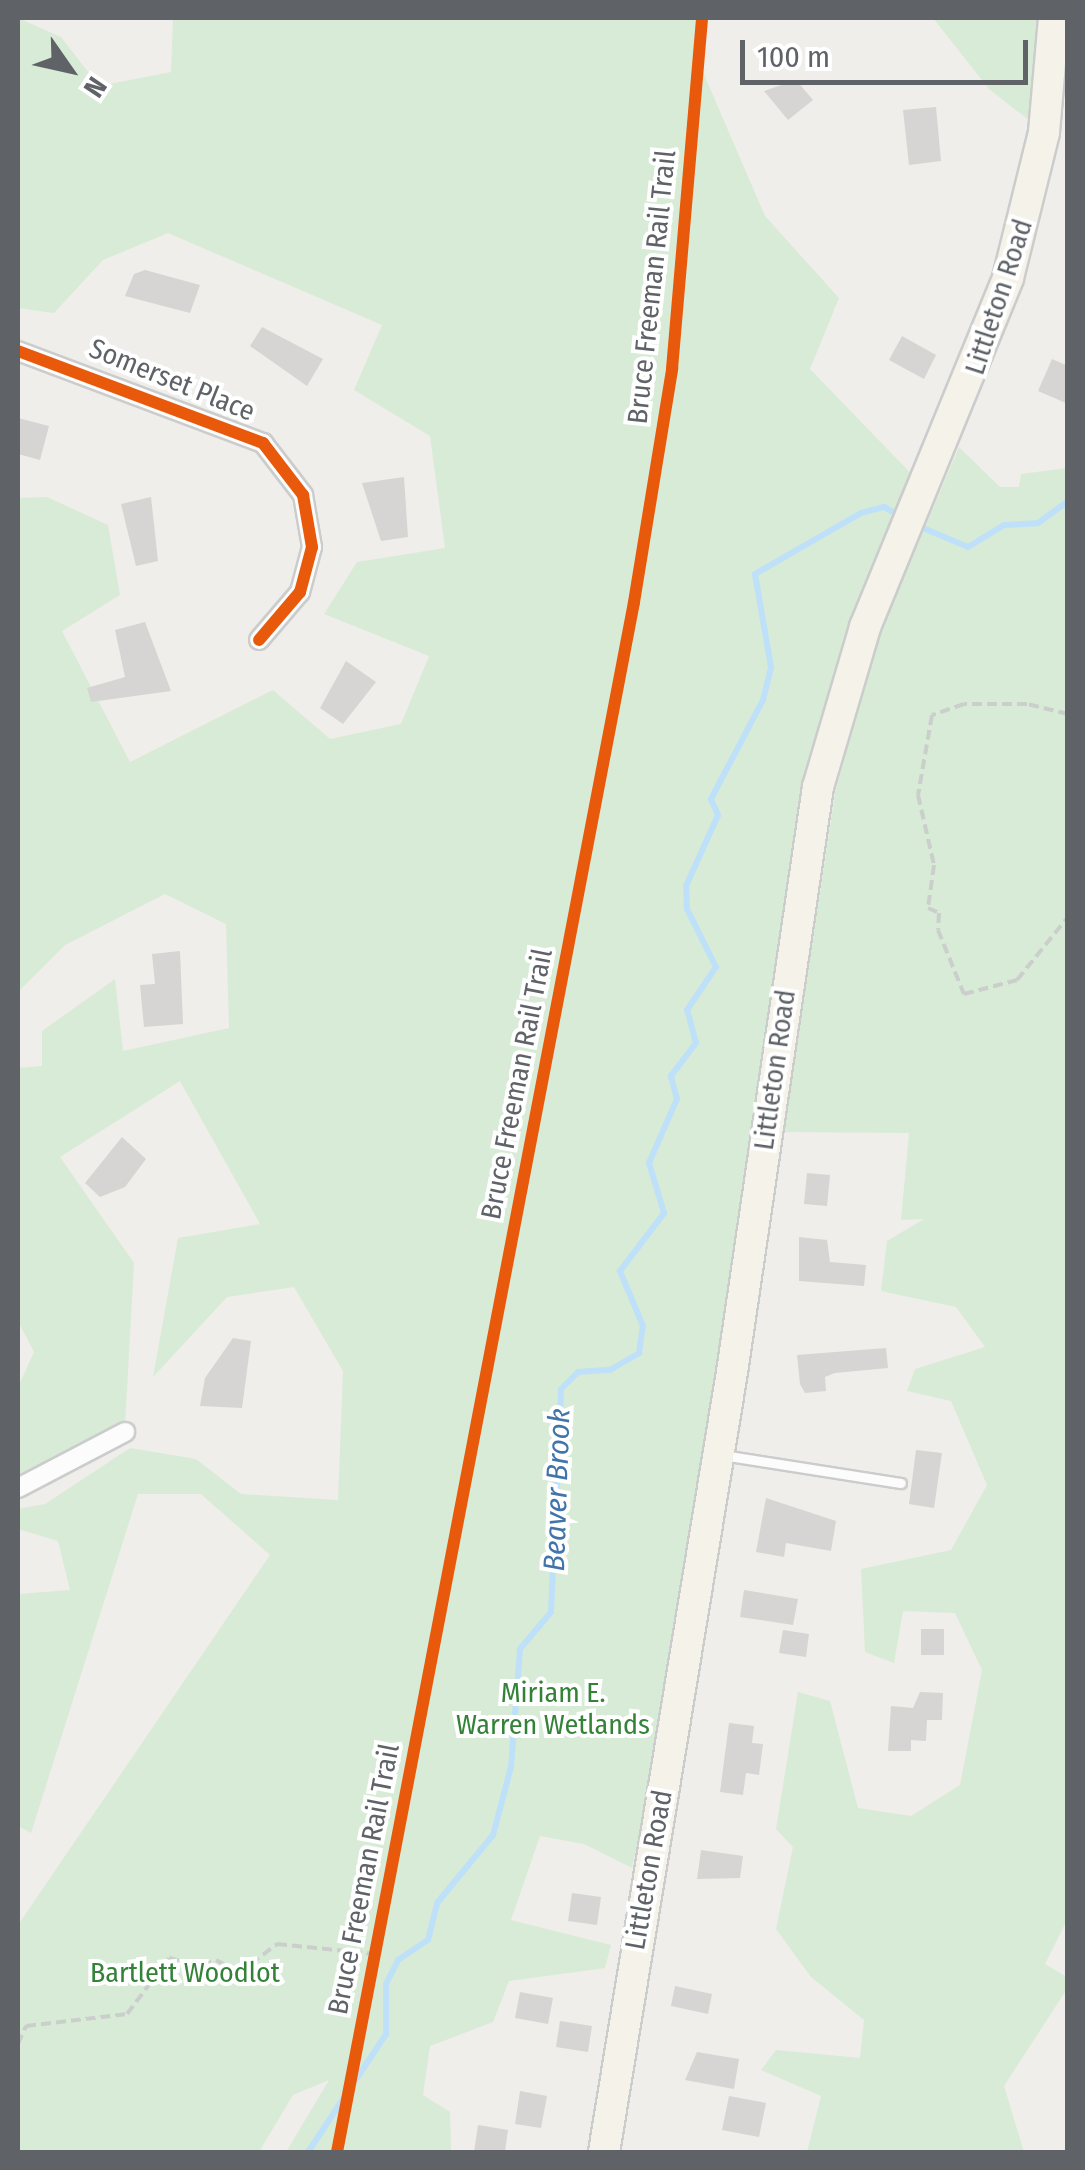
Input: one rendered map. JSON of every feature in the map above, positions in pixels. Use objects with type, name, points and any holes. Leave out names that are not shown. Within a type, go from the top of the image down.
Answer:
[{"type":"main road","name":"Littleton Road","points":[[604,2152],[719,1455],[818,787],[885,578],[1008,278],[1044,132],[1054,27]]},
{"type":"street","name":"Somerset Place","points":[[18,351],[263,444],[303,495],[312,547],[300,592],[259,640]]},
{"type":"street","points":[[18,1488],[124,1432]]},
{"type":"lane","points":[[719,1455],[902,1483]]},
{"type":"path","points":[[1068,714],[1027,704],[964,704],[932,716],[918,795],[934,865],[928,908],[939,913],[938,930],[964,994],[1017,980],[1068,916]]},
{"type":"path","points":[[18,2044],[26,2026],[128,2014],[169,1958],[202,1966],[216,1960],[240,1973],[277,1944],[375,1954]]},
{"type":"green space","points":[[18,18],[61,37],[99,86],[171,72],[173,18],[702,18],[700,65],[765,216],[839,298],[810,369],[925,488],[846,682],[650,1856],[635,1854],[632,1868],[584,1844],[540,1836],[511,1920],[611,1945],[605,1968],[509,1981],[493,2022],[430,2046],[423,2095],[450,2112],[451,2152],[286,2152],[329,2080],[293,2095],[259,2152],[18,2152],[18,1925],[270,1555],[201,1494],[138,1494],[31,1833],[18,1826],[18,1594],[70,1590],[58,1541],[18,1529],[18,1509],[45,1504],[130,1448],[196,1459],[241,1494],[338,1500],[343,1371],[294,1287],[227,1297],[153,1377],[178,1238],[260,1224],[180,1081],[60,1157],[134,1263],[125,1425],[18,1488],[18,1387],[34,1352],[18,1321],[18,1068],[42,1066],[42,1031],[115,979],[123,1051],[229,1028],[226,924],[165,894],[65,945],[18,992],[18,498],[47,497],[108,525],[120,595],[62,631],[130,762],[273,690],[330,739],[401,724],[429,656],[324,614],[357,562],[445,548],[430,436],[354,390],[382,325],[168,233],[103,260],[54,313],[18,308]]},
{"type":"green space","points":[[933,18],[1054,18],[1044,132],[989,89]]},
{"type":"green space","points":[[959,447],[1000,487],[1019,487],[1021,474],[1067,468],[1068,1918],[1045,1964],[1067,1977],[1067,1989],[1004,2086],[1024,2152],[807,2152],[821,2096],[761,2070],[776,2050],[860,2058],[864,2020],[811,1977],[776,1929],[793,1847],[776,1829],[798,1692],[830,1701],[858,1808],[911,1816],[960,1785],[982,1670],[955,1613],[903,1611],[894,1663],[865,1652],[861,1569],[951,1550],[987,1485],[951,1401],[907,1391],[915,1369],[985,1347],[956,1307],[881,1291],[887,1241],[924,1219],[901,1220],[909,1133],[784,1132],[835,793],[878,638]]},
{"type":"building","points":[[796,80],[813,100],[788,120],[764,91]]},
{"type":"building","points":[[936,107],[941,161],[909,165],[903,110]]},
{"type":"building","points":[[145,270],[200,285],[190,313],[125,296],[134,274]]},
{"type":"building","points":[[262,327],[323,359],[307,386],[250,346]]},
{"type":"building","points":[[902,336],[936,355],[924,379],[889,360]]},
{"type":"building","points":[[1052,359],[1068,366],[1068,404],[1038,391]]},
{"type":"building","points":[[18,418],[49,426],[40,460],[18,454]]},
{"type":"building","points":[[404,477],[408,537],[381,541],[362,483]]},
{"type":"building","points":[[151,497],[158,561],[136,566],[121,504]]},
{"type":"building","points":[[145,622],[171,691],[91,702],[87,688],[125,677],[115,630]]},
{"type":"building","points":[[346,661],[376,682],[343,724],[320,708]]},
{"type":"building","points":[[180,951],[183,1024],[144,1027],[140,985],[155,984],[152,954]]},
{"type":"building","points":[[122,1137],[146,1159],[125,1187],[100,1197],[85,1183]]},
{"type":"building","points":[[807,1173],[830,1175],[827,1206],[804,1204]]},
{"type":"building","points":[[799,1237],[827,1240],[830,1262],[866,1265],[864,1286],[799,1281]]},
{"type":"building","points":[[233,1338],[251,1341],[242,1408],[200,1406],[205,1378]]},
{"type":"building","points":[[886,1348],[888,1368],[835,1373],[825,1377],[826,1391],[805,1393],[800,1384],[797,1355]]},
{"type":"building","points":[[916,1450],[942,1453],[934,1508],[909,1504]]},
{"type":"building","points":[[766,1498],[836,1521],[831,1551],[786,1543],[784,1557],[756,1552]]},
{"type":"building","points":[[744,1590],[798,1599],[793,1625],[740,1617]]},
{"type":"building","points":[[921,1629],[944,1629],[944,1655],[921,1655]]},
{"type":"building","points":[[783,1630],[809,1634],[806,1657],[779,1653]]},
{"type":"building","points":[[920,1692],[943,1693],[942,1720],[927,1720],[926,1741],[911,1740],[911,1751],[888,1751],[891,1706],[913,1708]]},
{"type":"building","points":[[729,1723],[754,1726],[752,1743],[763,1744],[759,1775],[746,1773],[743,1795],[720,1792]]},
{"type":"building","points":[[701,1850],[743,1856],[740,1878],[697,1879]]},
{"type":"building","points":[[572,1893],[601,1897],[597,1925],[568,1921]]},
{"type":"building","points":[[675,1986],[712,1994],[708,2014],[671,2006]]},
{"type":"building","points":[[520,1992],[553,1998],[548,2024],[515,2018]]},
{"type":"building","points":[[560,2021],[592,2026],[588,2052],[556,2047]]},
{"type":"building","points":[[697,2052],[739,2059],[734,2089],[685,2080]]},
{"type":"building","points":[[520,2091],[547,2096],[541,2128],[515,2124]]},
{"type":"building","points":[[729,2096],[766,2103],[759,2137],[722,2130]]},
{"type":"building","points":[[478,2125],[508,2130],[505,2152],[474,2152]]},
{"type":"waterway","name":"Beaver Brook","points":[[916,525],[968,547],[1004,525],[1038,523],[1068,501]]},
{"type":"waterway","name":"Beaver Brook","points":[[308,2152],[386,2034],[386,1984],[398,1960],[428,1940],[437,1903],[493,1835],[511,1767],[520,1649],[551,1612],[561,1389],[578,1372],[610,1370],[639,1353],[643,1326],[620,1271],[664,1213],[649,1163],[677,1099],[671,1076],[696,1043],[687,1010],[716,967],[687,909],[686,886],[718,815],[711,799],[763,700],[771,667],[755,574],[861,513],[884,507],[901,516]]},
{"type":"cycle path","name":"Bruce Freeman Rail Trail","points":[[337,2152],[634,602],[672,369],[702,18]]},
{"type":"cycle path","points":[[18,351],[263,443],[303,495],[312,547],[300,592],[259,640]]},
{"type":"park label","name":"Miriam E. Warren Wetlands","points":[[553,1709]]},
{"type":"park label","name":"Bartlett Woodlot","points":[[185,1973]]}]
